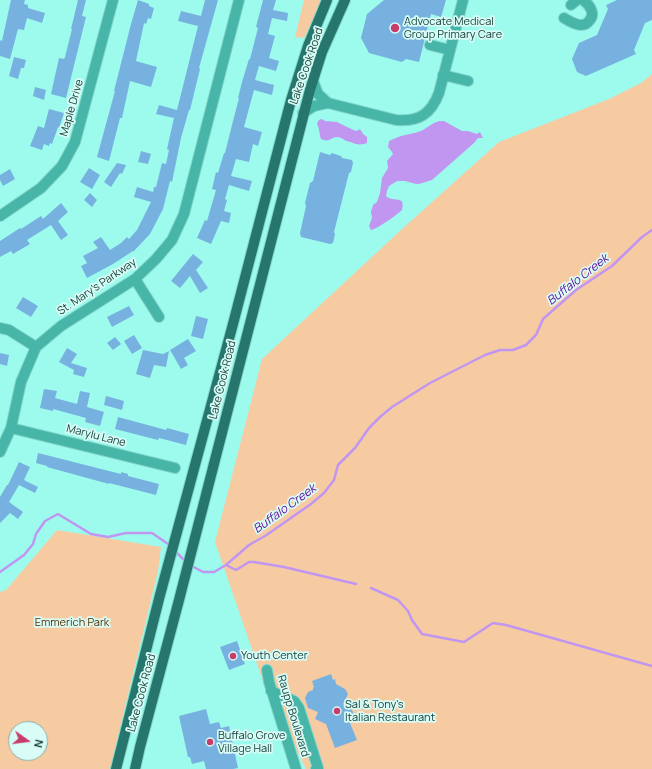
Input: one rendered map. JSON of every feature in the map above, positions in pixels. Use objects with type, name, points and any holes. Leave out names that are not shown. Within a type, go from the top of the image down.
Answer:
[{"type":"main road","name":"Lake Cook Road","points":[[116,769],[160,595],[233,324],[291,100],[308,46],[327,0]]},
{"type":"main road","name":"Lake Cook Road","points":[[135,769],[313,80],[322,52],[345,0]]},
{"type":"street","name":"Maple Drive","points":[[0,216],[41,188],[62,166],[75,142],[113,0]]},
{"type":"street","name":"St. Mary's Parkway","points":[[0,452],[11,428],[22,382],[36,347],[61,326],[135,279],[156,259],[172,240],[184,214],[239,0]]},
{"type":"street","points":[[304,113],[314,106],[328,103],[396,120],[404,121],[419,118],[432,107],[439,93],[463,0]]},
{"type":"street","points":[[564,18],[582,25],[589,22],[593,14],[592,10],[583,0]]},
{"type":"street","points":[[430,45],[450,50]]},
{"type":"street","points":[[443,75],[468,81]]},
{"type":"street","points":[[313,80],[318,94],[328,103]]},
{"type":"street","points":[[135,279],[159,317]]},
{"type":"street","points":[[0,328],[9,330],[36,347]]},
{"type":"street","name":"Marylu Lane","points":[[11,428],[175,468]]},
{"type":"street","name":"Raupp Boulevard","points":[[266,670],[268,682],[296,769]]},
{"type":"street","points":[[271,691],[294,701],[299,708],[318,768],[316,769]]},
{"type":"green space","points":[[304,0],[323,0],[304,38],[295,37]]},
{"type":"green space","points":[[652,74],[652,769],[306,769],[266,690],[215,542],[262,359],[402,229],[499,142],[609,99],[641,83]]},
{"type":"green space","name":"Emmerich Park","points":[[57,530],[161,547],[158,571],[110,769],[0,769],[0,592],[6,590]]},
{"type":"shaded area","points":[[321,119],[325,121],[337,122],[356,131],[362,131],[367,137],[367,143],[357,144],[338,137],[329,140],[321,139],[317,124]]},
{"type":"shaded area","points":[[439,121],[444,121],[462,131],[477,134],[480,132],[483,138],[478,138],[432,180],[419,184],[397,181],[389,186],[386,196],[401,200],[403,205],[402,210],[387,222],[371,230],[369,226],[372,218],[371,212],[373,205],[377,202],[382,178],[388,168],[387,161],[393,154],[388,147],[389,141],[421,131]]},
{"type":"building","points":[[11,0],[25,0],[24,4],[28,5],[28,8],[45,13],[42,23],[27,18],[24,30],[18,29],[10,59],[0,56],[0,40],[2,41]]},
{"type":"building","points":[[78,0],[86,0],[82,16],[86,17],[66,98],[51,94],[59,58],[64,59],[65,57]]},
{"type":"building","points":[[138,0],[149,4],[149,6],[154,8],[151,19],[148,18],[146,24],[144,23],[136,61],[157,67],[151,87],[130,81],[122,118],[120,118],[109,161],[97,157]]},
{"type":"building","points":[[205,0],[218,0],[199,68],[190,110],[181,138],[172,182],[170,181],[163,209],[150,234],[133,252],[87,278],[81,266],[87,263],[83,256],[98,248],[93,242],[101,237],[110,250],[127,237],[129,239],[137,230],[151,202],[134,197],[137,187],[153,192],[154,187],[156,187],[162,163],[166,164],[169,150],[167,149],[174,118],[156,114],[159,105],[177,110],[198,26],[178,21],[181,11],[201,16]]},
{"type":"building","points":[[263,0],[276,0],[273,10],[288,13],[287,21],[272,18],[268,34],[275,36],[269,58],[279,61],[276,71],[259,66],[255,80],[274,85],[272,95],[254,90],[244,127],[262,132],[258,146],[253,144],[249,162],[236,159],[231,176],[252,181],[249,191],[229,185],[225,199],[227,200],[224,211],[231,213],[229,223],[221,221],[211,244],[197,238],[205,220],[207,221],[216,190],[212,189],[216,172],[218,173],[225,153],[242,82],[258,28],[256,27]]},
{"type":"building","name":"Advocate Medical Group Primary Care","points":[[384,0],[446,0],[441,17],[431,14],[419,62],[406,59],[402,62],[369,53],[361,38],[367,14]]},
{"type":"building","points":[[617,0],[652,0],[652,20],[645,23],[634,50],[636,54],[586,76],[577,72],[572,59],[579,43],[597,35],[608,9],[606,5]]},
{"type":"building","points":[[14,57],[26,60],[24,68],[21,68],[18,79],[9,76]]},
{"type":"building","points":[[35,87],[46,90],[44,100],[33,96]]},
{"type":"building","points":[[49,109],[64,113],[52,144],[50,143],[49,146],[44,144],[42,150],[30,146],[38,126],[44,128]]},
{"type":"building","points":[[141,151],[151,154],[148,164],[138,162]]},
{"type":"building","points":[[320,152],[330,155],[332,153],[341,156],[342,158],[352,160],[353,163],[351,172],[349,173],[334,232],[333,243],[330,244],[301,237],[300,233],[306,206],[305,203],[310,183],[313,181]]},
{"type":"building","points":[[117,163],[126,165],[122,174],[120,173],[111,187],[104,182]]},
{"type":"building","points":[[89,168],[100,175],[92,189],[80,182]]},
{"type":"building","points":[[10,169],[15,179],[3,186],[0,180],[0,175]]},
{"type":"building","points":[[90,193],[97,200],[92,207],[84,200]]},
{"type":"building","points":[[61,203],[68,212],[58,221],[68,235],[61,240],[51,225],[27,240],[30,244],[13,254],[11,251],[0,257],[0,241],[41,216],[43,219]]},
{"type":"building","points":[[193,254],[203,262],[196,270],[208,288],[200,293],[190,276],[180,288],[171,281]]},
{"type":"building","points":[[23,297],[38,306],[31,317],[16,308]]},
{"type":"building","points":[[129,306],[134,315],[112,327],[107,317]]},
{"type":"building","points":[[196,316],[208,319],[203,339],[191,336]]},
{"type":"building","points":[[134,335],[142,348],[132,354],[124,341]]},
{"type":"building","points":[[115,337],[121,344],[113,350],[107,343]]},
{"type":"building","points":[[188,339],[196,351],[184,358],[188,365],[181,369],[170,350]]},
{"type":"building","points":[[67,348],[77,354],[71,363],[87,368],[84,377],[73,374],[74,370],[59,362]]},
{"type":"building","points":[[143,350],[163,354],[169,351],[166,367],[154,365],[150,378],[136,374]]},
{"type":"building","points":[[0,353],[9,355],[7,366],[0,364]]},
{"type":"building","points":[[44,389],[57,391],[55,398],[77,404],[80,391],[90,393],[87,407],[104,412],[100,426],[85,422],[86,418],[53,409],[53,411],[40,408]]},
{"type":"building","points":[[106,396],[124,401],[122,410],[104,405]]},
{"type":"building","points":[[118,417],[166,430],[167,428],[189,434],[186,445],[159,438],[158,440],[115,429]]},
{"type":"building","points":[[38,453],[121,474],[121,472],[128,474],[128,476],[159,484],[156,495],[47,467],[36,463]]},
{"type":"building","points":[[19,462],[30,467],[24,480],[38,487],[35,493],[19,485],[9,502],[23,512],[18,519],[10,513],[0,523],[0,497],[8,485]]},
{"type":"building","name":"Youth Center","points":[[237,641],[245,664],[229,670],[220,647]]},
{"type":"building","name":"Sal & Tony's Italian Restaurant","points":[[331,674],[333,680],[335,679],[336,684],[345,689],[348,694],[343,704],[352,710],[354,715],[350,723],[357,740],[335,748],[326,724],[315,719],[318,712],[308,708],[305,698],[308,692],[313,690],[314,687],[312,681]]},
{"type":"building","name":"Buffalo Grove Village Hall","points":[[206,709],[210,724],[219,722],[221,728],[229,726],[238,768],[206,769],[204,761],[192,764],[190,757],[188,757],[179,716]]},
{"type":"waterway","name":"Buffalo Creek","points":[[190,565],[203,572],[214,572],[226,565],[249,545],[265,536],[311,504],[324,493],[334,480],[338,465],[355,448],[369,428],[392,407],[430,383],[485,355],[500,350],[513,350],[526,345],[536,335],[543,319],[576,290],[612,266],[642,237],[652,230]]},
{"type":"waterway","name":"Buffalo Creek","points":[[0,572],[24,555],[33,544],[36,534],[45,521],[58,514],[91,534],[108,537],[126,533],[152,533],[171,546]]},
{"type":"waterway","name":"Buffalo Creek","points":[[174,550],[186,562]]},
{"type":"waterway","points":[[226,565],[236,570],[249,562],[254,562],[284,567],[356,584]]},
{"type":"waterway","points":[[371,588],[398,600],[408,611],[412,620],[422,634],[464,642],[493,623],[506,625],[652,666]]},
{"type":"place","name":"Advocate Medical Group Primary Care","points":[[395,28]]},
{"type":"place","name":"Youth Center","points":[[233,656]]},
{"type":"place","name":"Sal & Tony's Italian Restaurant","points":[[337,711]]},
{"type":"place","name":"Buffalo Grove Village Hall","points":[[210,742]]}]
